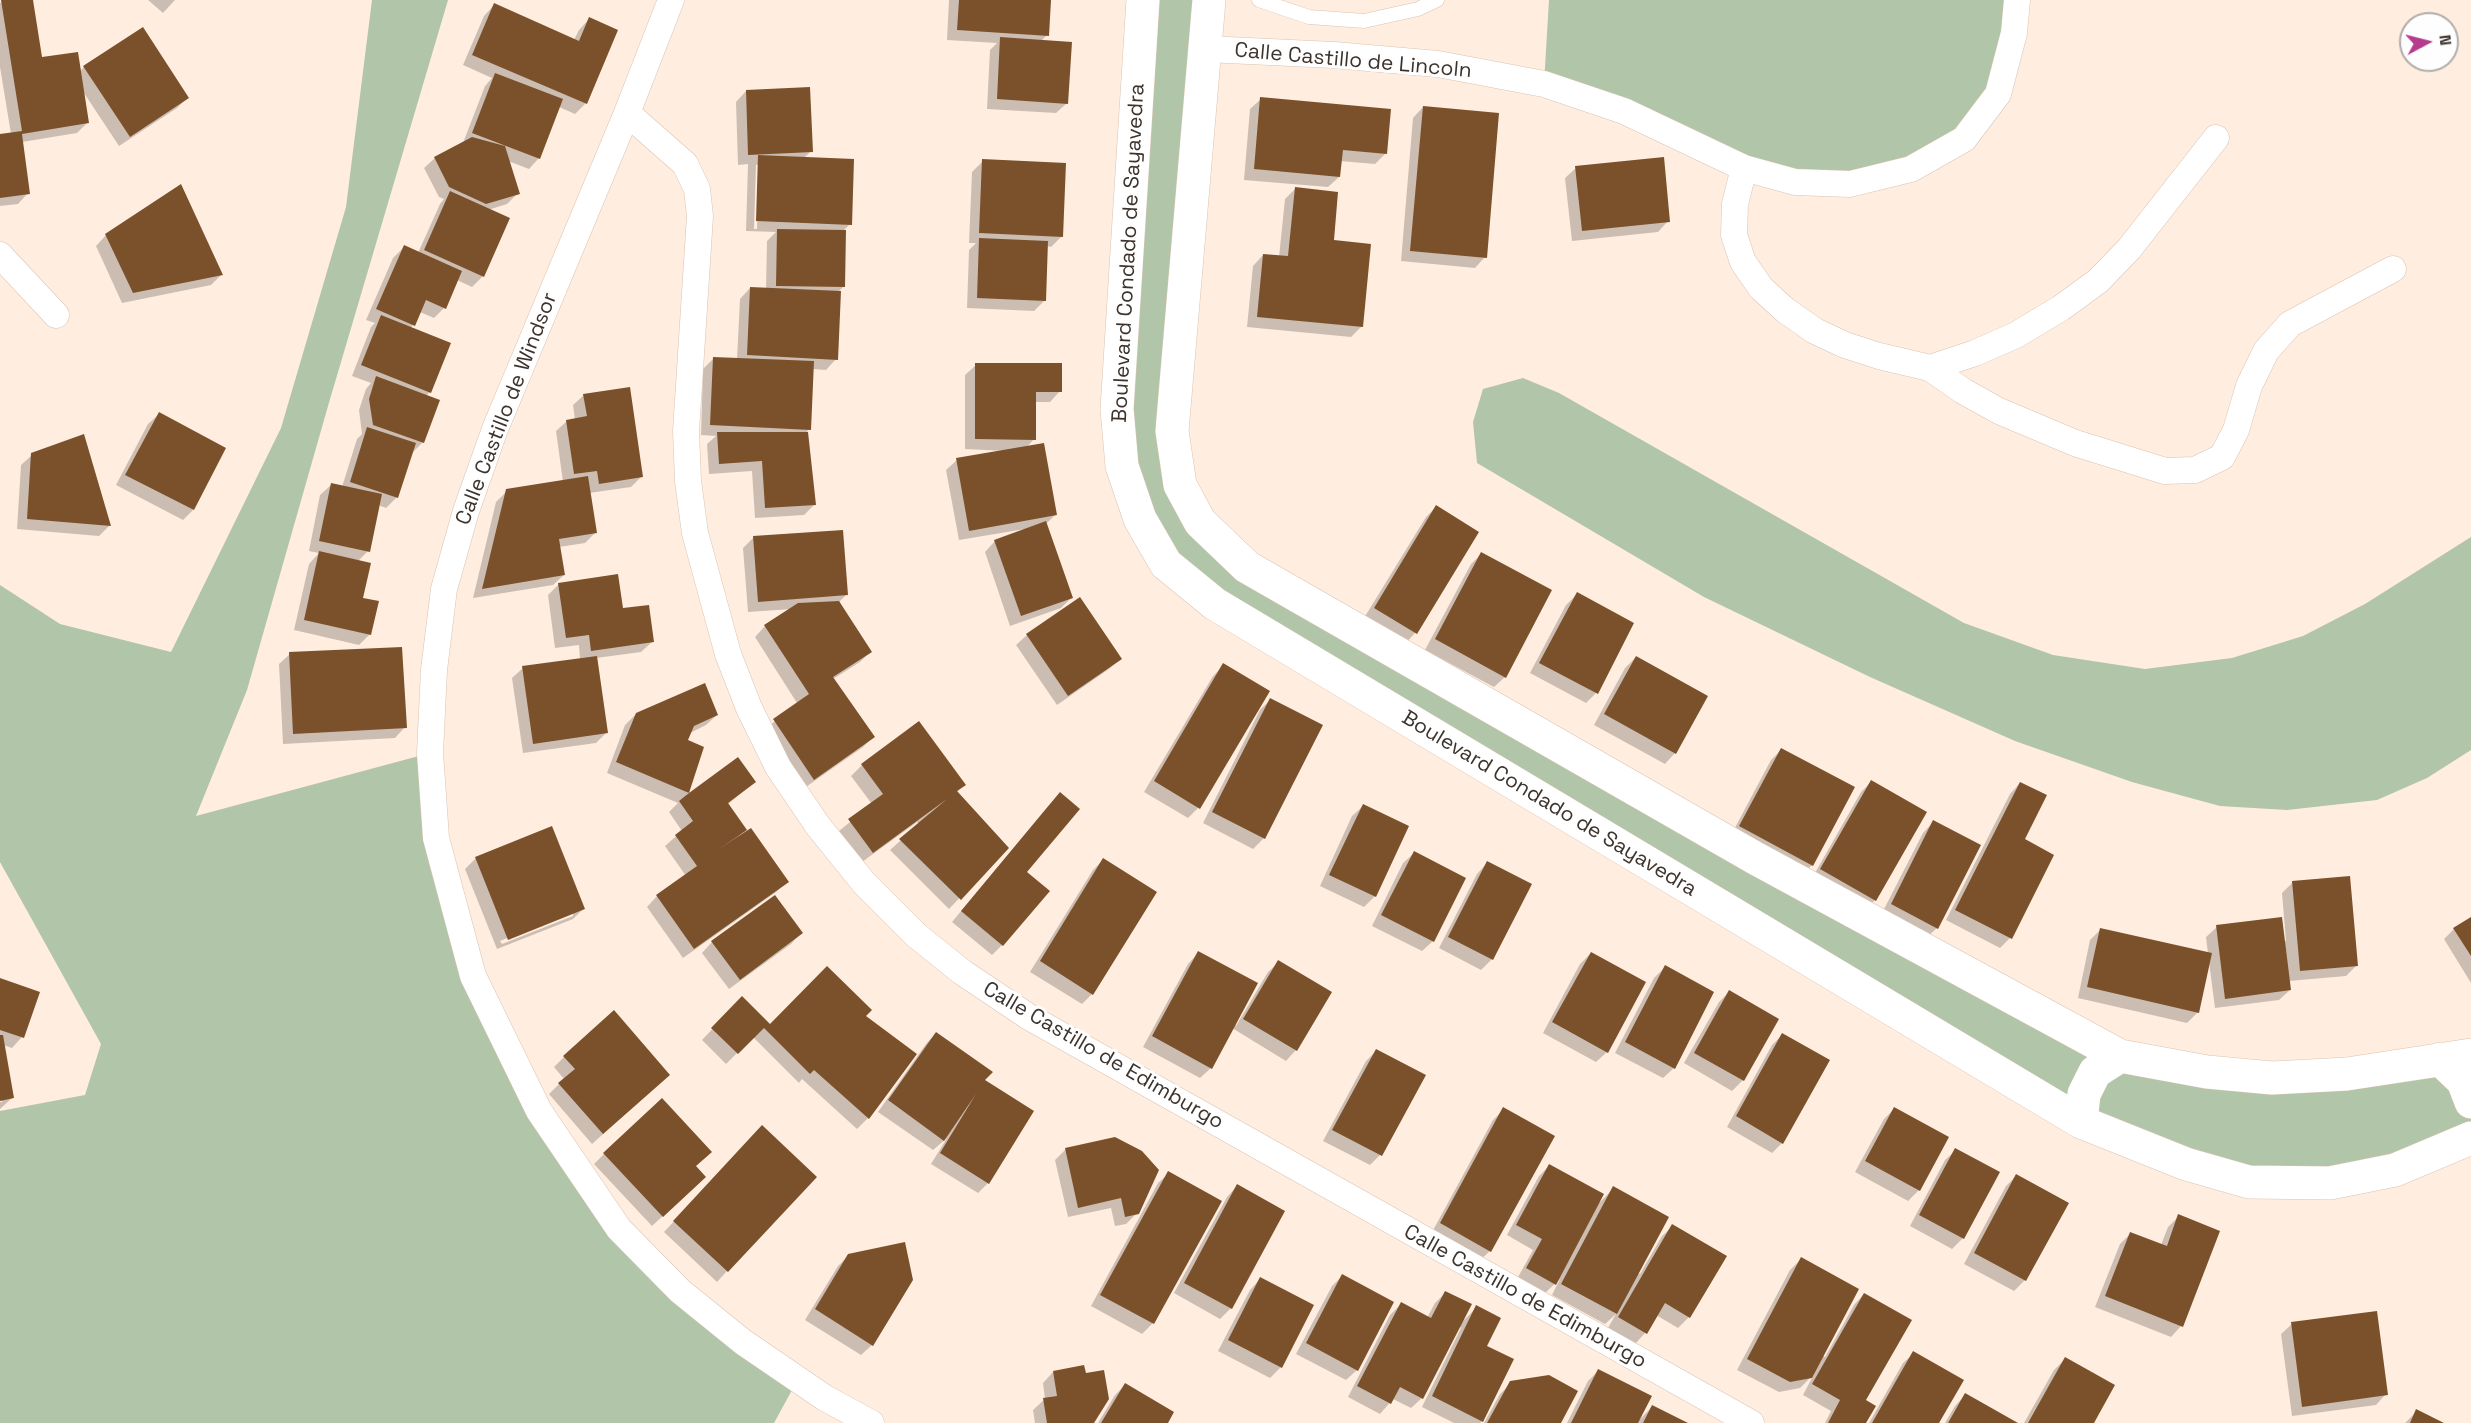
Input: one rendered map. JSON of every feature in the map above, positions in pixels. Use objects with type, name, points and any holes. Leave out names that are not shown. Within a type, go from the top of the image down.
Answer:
[{"type":"street","name":"Calle Castillo de Windsor","points":[[671,0],[627,113],[495,429],[466,511],[444,589],[434,670],[430,753],[436,838],[473,976],[538,1111],[620,1229],[680,1292],[743,1342],[825,1398],[871,1423]]},
{"type":"street","name":"Boulevard Condado de Sayavedra","points":[[1143,0],[1117,409],[1122,466],[1140,519],[1166,564],[1215,604],[2081,1122],[2186,1164],[2249,1182],[2330,1183],[2396,1170],[2470,1132]]},
{"type":"street","points":[[1209,0],[1172,431],[1180,485],[1200,522],[1247,567],[1755,858],[2120,1056],[2207,1072],[2272,1078],[2348,1074],[2455,1057],[2471,1102]]},
{"type":"street","name":"Calle Castillo de Lincoln","points":[[1206,49],[1335,55],[1438,64],[1544,84],[1624,111],[1744,168],[1795,182],[1850,184],[1911,169],[1964,139],[1998,94],[2014,33],[2018,0]]},
{"type":"street","name":"Calle Castillo de Edimburgo","points":[[627,113],[684,165],[697,189],[700,216],[686,431],[688,481],[695,533],[728,654],[749,708],[778,768],[818,826],[864,883],[916,935],[962,972],[1029,1017],[1751,1423]]},
{"type":"street","points":[[1929,368],[1975,353],[2016,334],[2061,308],[2098,280],[2129,249],[2216,138]]},
{"type":"street","points":[[1744,168],[1735,204],[1734,235],[1743,262],[1761,288],[1785,310],[1815,331],[1845,345],[1929,368],[1963,391],[1999,411],[2075,443],[2165,471],[2195,470],[2222,457],[2236,430],[2249,386],[2266,351],[2290,324],[2393,269]]},
{"type":"street","points":[[0,255],[56,315]]},
{"type":"street","points":[[2081,1122],[2084,1094],[2095,1072],[2120,1056]]},
{"type":"lane","points":[[1259,0],[1309,17],[1364,21],[1418,9],[1437,0]]},
{"type":"green space","points":[[372,0],[448,0],[247,690],[196,816],[430,753],[473,976],[619,1229],[798,1379],[774,1423],[0,1423],[0,1111],[85,1095],[101,1044],[0,862],[0,585],[60,624],[171,652],[281,428],[346,207]]},
{"type":"green space","points":[[1143,0],[1209,0],[1175,385],[1200,521],[2120,1056],[2207,1072],[2471,1055],[2471,1138],[2249,1182],[2081,1122],[1166,564],[1117,409]]},
{"type":"green space","points":[[1549,0],[2017,0],[1998,94],[1911,169],[1795,182],[1544,84]]},
{"type":"green space","points":[[1523,378],[1559,393],[1964,623],[2053,655],[2145,669],[2232,658],[2303,636],[2365,604],[2471,537],[2471,750],[2427,778],[2377,800],[2287,810],[2220,806],[2132,782],[2015,741],[1870,677],[1704,597],[1477,463],[1473,422],[1483,389]]},
{"type":"building","points":[[1,0],[33,0],[42,57],[78,52],[89,123],[22,134],[30,194],[0,198],[0,134],[22,131]]},
{"type":"building","points":[[959,0],[1051,0],[1049,36],[957,30]]},
{"type":"building","points":[[494,3],[579,41],[589,17],[618,30],[587,104],[472,55]]},
{"type":"building","points":[[143,27],[189,98],[130,137],[83,66]]},
{"type":"building","points":[[1000,37],[1072,42],[1068,104],[997,99]]},
{"type":"building","points":[[495,73],[563,99],[540,159],[472,133]]},
{"type":"building","points":[[810,87],[813,152],[748,155],[746,90]]},
{"type":"building","points":[[1260,97],[1391,109],[1387,154],[1343,150],[1340,177],[1254,169]]},
{"type":"building","points":[[1423,106],[1499,113],[1487,258],[1410,251]]},
{"type":"building","points":[[472,137],[505,146],[520,194],[486,204],[449,187],[434,157]]},
{"type":"building","points":[[758,155],[854,159],[852,225],[756,221]]},
{"type":"building","points":[[1664,157],[1670,222],[1582,231],[1575,166]]},
{"type":"building","points":[[982,159],[1066,163],[1063,237],[979,233]]},
{"type":"building","points":[[181,184],[223,275],[133,293],[105,234]]},
{"type":"building","points":[[1295,187],[1338,192],[1334,240],[1371,244],[1363,327],[1257,317],[1263,254],[1288,256]]},
{"type":"building","points":[[450,191],[510,218],[484,277],[424,250]]},
{"type":"building","points":[[777,229],[846,230],[845,287],[776,286]]},
{"type":"building","points":[[979,238],[1048,241],[1046,301],[977,298]]},
{"type":"building","points":[[404,245],[462,271],[446,309],[426,300],[415,326],[376,309]]},
{"type":"building","points":[[750,287],[841,291],[838,360],[747,355]]},
{"type":"building","points":[[381,315],[451,343],[431,393],[361,365]]},
{"type":"building","points":[[713,357],[814,361],[811,430],[710,425]]},
{"type":"building","points":[[975,363],[1062,363],[1062,392],[1036,392],[1036,440],[975,439]]},
{"type":"building","points":[[376,376],[440,400],[424,443],[373,425],[369,399]]},
{"type":"building","points":[[630,387],[643,477],[599,484],[597,471],[574,474],[566,420],[587,416],[583,394]]},
{"type":"building","points":[[159,412],[226,448],[194,510],[125,475]]},
{"type":"building","points":[[367,427],[416,443],[398,498],[350,482]]},
{"type":"building","points":[[717,432],[808,432],[816,505],[765,508],[762,461],[719,464]]},
{"type":"building","points":[[84,434],[111,526],[27,519],[31,453]]},
{"type":"building","points":[[1044,443],[1057,515],[969,531],[956,458]]},
{"type":"building","points":[[588,476],[597,533],[559,539],[565,575],[482,589],[506,489]]},
{"type":"building","points":[[331,483],[382,494],[370,552],[319,541]]},
{"type":"building","points":[[1436,505],[1479,532],[1417,634],[1374,608]]},
{"type":"building","points":[[1046,521],[1073,598],[1021,616],[994,540]]},
{"type":"building","points":[[843,530],[848,595],[758,602],[753,536]]},
{"type":"building","points":[[319,551],[371,563],[363,598],[379,601],[371,635],[304,620]]},
{"type":"building","points":[[1481,552],[1552,590],[1506,678],[1435,639]]},
{"type":"building","points":[[618,574],[623,608],[649,605],[654,642],[591,651],[589,635],[566,638],[558,583]]},
{"type":"building","points":[[1577,592],[1634,623],[1598,694],[1539,663]]},
{"type":"building","points":[[1080,597],[1122,659],[1068,696],[1026,634]]},
{"type":"building","points":[[839,601],[872,652],[833,677],[875,737],[814,780],[773,719],[809,694],[764,625],[798,603]]},
{"type":"building","points":[[402,647],[407,728],[293,734],[289,652]]},
{"type":"building","points":[[597,656],[608,733],[533,744],[522,666]]},
{"type":"building","points":[[1636,656],[1708,696],[1676,754],[1604,714]]},
{"type":"building","points":[[1223,663],[1270,691],[1200,809],[1154,781]]},
{"type":"building","points":[[705,683],[718,715],[694,726],[688,740],[704,747],[689,793],[616,762],[636,713]]},
{"type":"building","points":[[1270,698],[1323,725],[1265,839],[1212,812]]},
{"type":"building","points":[[919,721],[966,785],[957,791],[1009,848],[961,900],[899,839],[947,799],[873,853],[848,819],[883,794],[861,764]]},
{"type":"building","points":[[1781,748],[1855,787],[1813,866],[1739,826]]},
{"type":"building","points":[[738,757],[756,782],[728,803],[747,830],[719,849],[751,828],[789,882],[694,949],[656,895],[697,866],[675,835],[693,821],[679,801]]},
{"type":"building","points":[[1871,780],[1927,812],[1876,901],[1820,869]]},
{"type":"building","points":[[2020,782],[2047,795],[2025,839],[2054,855],[2012,939],[1955,910]]},
{"type":"building","points":[[1060,792],[1080,809],[1027,872],[1050,891],[1003,946],[961,911]]},
{"type":"building","points":[[1363,804],[1409,826],[1376,897],[1329,875]]},
{"type":"building","points":[[1933,820],[1981,845],[1938,929],[1891,904]]},
{"type":"building","points":[[552,826],[585,909],[508,940],[475,857]]},
{"type":"building","points":[[1414,851],[1466,878],[1434,942],[1381,915]]},
{"type":"building","points":[[1103,858],[1157,892],[1093,995],[1040,961]]},
{"type":"building","points":[[1487,861],[1532,884],[1493,960],[1448,937]]},
{"type":"building","points":[[2350,876],[2358,966],[2300,971],[2292,881]]},
{"type":"building","points":[[775,895],[803,933],[740,980],[711,941]]},
{"type":"building","points":[[2282,917],[2291,990],[2225,999],[2216,925]]},
{"type":"building","points":[[2471,917],[2471,956],[2453,928]]},
{"type":"building","points":[[2100,928],[2212,953],[2199,1013],[2087,987]]},
{"type":"building","points":[[1198,951],[1258,983],[1212,1069],[1152,1036]]},
{"type":"building","points":[[1591,952],[1646,982],[1608,1053],[1552,1022]]},
{"type":"building","points":[[1278,960],[1332,992],[1297,1051],[1243,1019]]},
{"type":"building","points":[[1665,965],[1714,992],[1675,1069],[1625,1042]]},
{"type":"building","points":[[827,966],[872,1010],[866,1016],[917,1054],[869,1119],[814,1070],[810,1074],[764,1028],[738,1054],[711,1028],[742,996],[770,1024]]},
{"type":"building","points":[[0,978],[40,992],[24,1038],[0,1030]]},
{"type":"building","points":[[1729,990],[1779,1019],[1744,1081],[1694,1053]]},
{"type":"building","points":[[614,1010],[670,1075],[603,1134],[558,1083],[575,1069],[563,1056]]},
{"type":"building","points":[[936,1032],[993,1072],[985,1080],[1034,1111],[989,1184],[940,1153],[976,1094],[944,1141],[888,1100]]},
{"type":"building","points":[[1782,1033],[1830,1060],[1783,1144],[1736,1116]]},
{"type":"building","points":[[0,1035],[3,1035],[14,1098],[0,1101]]},
{"type":"building","points":[[1376,1049],[1426,1075],[1382,1156],[1332,1130]]},
{"type":"building","points":[[662,1098],[712,1152],[696,1166],[706,1177],[663,1217],[603,1153]]},
{"type":"building","points":[[1503,1107],[1555,1136],[1491,1252],[1440,1223]]},
{"type":"building","points":[[1894,1107],[1949,1137],[1920,1191],[1865,1161]]},
{"type":"building","points":[[762,1125],[817,1177],[728,1272],[673,1221]]},
{"type":"building","points":[[1115,1137],[1142,1151],[1159,1170],[1139,1214],[1125,1217],[1121,1198],[1078,1208],[1065,1148]]},
{"type":"building","points":[[1955,1148],[2000,1172],[1964,1239],[1919,1215]]},
{"type":"building","points":[[1549,1164],[1604,1194],[1556,1285],[1526,1268],[1542,1239],[1516,1225]]},
{"type":"building","points":[[1168,1171],[1222,1201],[1154,1324],[1100,1295]]},
{"type":"building","points":[[2016,1174],[2069,1203],[2026,1281],[1974,1253]]},
{"type":"building","points":[[1237,1184],[1285,1211],[1232,1309],[1184,1283]]},
{"type":"building","points":[[1613,1186],[1669,1217],[1617,1314],[1561,1284]]},
{"type":"building","points":[[2178,1214],[2220,1231],[2183,1327],[2105,1296],[2130,1232],[2167,1246]]},
{"type":"building","points":[[1672,1224],[1727,1256],[1690,1318],[1665,1303],[1647,1334],[1618,1317]]},
{"type":"building","points":[[905,1242],[913,1280],[873,1346],[815,1309],[848,1254]]},
{"type":"building","points":[[1801,1257],[1859,1289],[1812,1378],[1790,1382],[1747,1359]]},
{"type":"building","points":[[1342,1274],[1394,1302],[1358,1371],[1306,1343]]},
{"type":"building","points":[[1260,1277],[1314,1305],[1282,1368],[1228,1340]]},
{"type":"building","points":[[1445,1291],[1472,1304],[1423,1399],[1400,1387],[1391,1404],[1357,1386],[1401,1302],[1431,1318]]},
{"type":"building","points":[[1864,1293],[1912,1320],[1866,1400],[1876,1406],[1866,1423],[1828,1423],[1840,1400],[1812,1384]]},
{"type":"building","points":[[1476,1305],[1501,1318],[1487,1346],[1514,1359],[1483,1422],[1432,1396]]},
{"type":"building","points":[[2377,1311],[2388,1395],[2302,1407],[2291,1322]]},
{"type":"building","points":[[1913,1351],[1964,1380],[1939,1423],[1872,1423]]},
{"type":"building","points":[[2065,1357],[2115,1385],[2094,1423],[2028,1423]]},
{"type":"building","points":[[1084,1365],[1086,1373],[1104,1370],[1109,1399],[1094,1423],[1047,1423],[1043,1398],[1057,1396],[1053,1371]]},
{"type":"building","points":[[1598,1369],[1652,1396],[1638,1423],[1571,1423]]},
{"type":"building","points":[[1549,1375],[1578,1391],[1561,1423],[1487,1423],[1510,1381]]},
{"type":"building","points":[[1125,1383],[1174,1412],[1168,1423],[1101,1423]]},
{"type":"building","points":[[1965,1393],[2018,1423],[1948,1423]]},
{"type":"building","points":[[1652,1405],[1688,1423],[1643,1423]]},
{"type":"building","points":[[2416,1409],[2444,1423],[2410,1423]]}]
